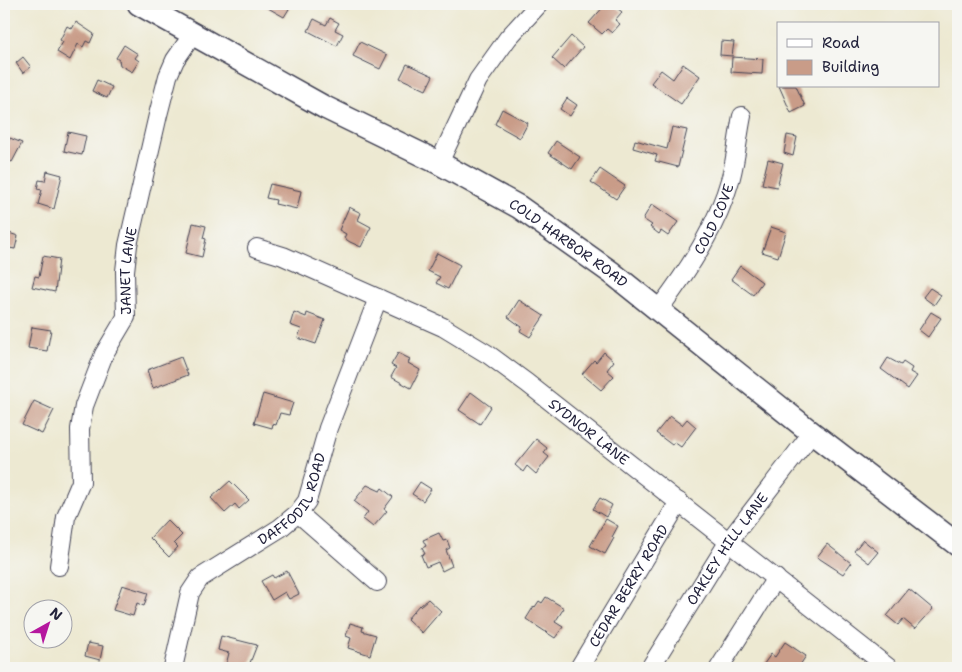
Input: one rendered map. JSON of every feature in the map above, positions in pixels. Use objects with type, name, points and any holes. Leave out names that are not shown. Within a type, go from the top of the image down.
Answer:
[{"type":"main road","name":"COLD HARBOR ROAD","points":[[139,4],[324,107],[439,163],[519,206],[564,237],[659,309],[812,432],[958,545]]},
{"type":"street","points":[[439,163],[478,80],[508,38],[539,4]]},
{"type":"street","name":"JANET LANE","points":[[59,566],[66,517],[81,482],[80,429],[84,406],[104,354],[126,317],[125,271],[128,245],[158,115],[168,76],[175,60],[193,34]]},
{"type":"street","name":"COLD COVE","points":[[659,309],[693,263],[709,233],[731,177],[742,116]]},
{"type":"street","name":"SYDNOR LANE","points":[[257,248],[282,256],[442,327],[489,356],[535,388],[889,668]]},
{"type":"street","name":"DAFFODIL ROAD","points":[[173,668],[190,593],[200,578],[273,532],[298,513],[307,501],[328,428],[378,298]]},
{"type":"street","name":"OAKLEY HILL LANE","points":[[650,668],[729,541],[812,432]]},
{"type":"street","name":"CEDAR BERRY ROAD","points":[[579,668],[679,502]]},
{"type":"street","points":[[298,513],[377,582]]},
{"type":"street","points":[[719,668],[776,578]]},
{"type":"building","points":[[261,4],[292,4],[284,17]]},
{"type":"building","points":[[606,4],[612,4],[622,12],[615,20],[620,24],[612,33],[607,29],[602,34],[589,23]]},
{"type":"building","points":[[330,18],[339,23],[335,30],[343,34],[337,46],[308,31],[314,19],[326,25]]},
{"type":"building","points":[[76,22],[94,34],[90,43],[86,41],[83,47],[78,44],[70,60],[57,52],[63,42],[60,40],[67,26],[72,29]]},
{"type":"building","points":[[571,36],[583,47],[564,69],[552,58]]},
{"type":"building","points":[[721,41],[734,42],[732,56],[720,55]]},
{"type":"building","points":[[360,42],[387,55],[380,69],[353,56]]},
{"type":"building","points":[[124,45],[138,54],[135,58],[139,61],[132,72],[120,65],[119,60],[116,58]]},
{"type":"building","points":[[23,57],[31,67],[23,73],[16,63]]},
{"type":"building","points":[[732,57],[763,59],[762,74],[731,72]]},
{"type":"building","points":[[407,64],[433,76],[426,90],[400,78]]},
{"type":"building","points":[[683,64],[700,76],[681,104],[651,83],[661,70],[673,79]]},
{"type":"building","points":[[97,80],[112,87],[107,98],[92,91]]},
{"type":"building","points":[[780,88],[797,88],[805,106],[791,113]]},
{"type":"building","points":[[567,98],[577,105],[570,116],[560,109]]},
{"type":"building","points":[[502,109],[528,123],[520,138],[495,124]]},
{"type":"building","points":[[672,127],[687,130],[678,167],[655,161],[657,155],[633,148],[635,140],[667,149]]},
{"type":"building","points":[[68,132],[86,136],[82,155],[64,151]]},
{"type":"building","points":[[787,135],[797,137],[793,156],[784,153]]},
{"type":"building","points":[[10,138],[22,143],[12,162],[4,158],[4,151]]},
{"type":"building","points":[[556,141],[580,157],[572,169],[548,153]]},
{"type":"building","points":[[768,159],[783,163],[777,187],[762,184]]},
{"type":"building","points":[[600,169],[625,186],[616,199],[591,182]]},
{"type":"building","points":[[47,171],[62,175],[54,209],[38,204],[42,190],[37,189],[39,180],[45,181]]},
{"type":"building","points":[[270,184],[301,191],[297,209],[275,204],[276,200],[266,198]]},
{"type":"building","points":[[652,204],[678,222],[668,236],[661,231],[659,234],[650,227],[652,225],[643,219]]},
{"type":"building","points":[[349,207],[361,213],[358,220],[371,227],[361,247],[344,238],[346,234],[339,230]]},
{"type":"building","points":[[193,223],[206,226],[203,238],[206,239],[202,257],[186,253]]},
{"type":"building","points":[[771,227],[786,232],[778,257],[762,252]]},
{"type":"building","points":[[6,232],[18,236],[15,249],[4,247]]},
{"type":"building","points":[[437,253],[460,265],[448,289],[436,283],[440,277],[428,271]]},
{"type":"building","points":[[43,256],[59,259],[55,292],[32,287],[35,276],[39,277]]},
{"type":"building","points":[[740,266],[762,282],[753,295],[731,279]]},
{"type":"building","points":[[930,288],[941,295],[934,305],[923,297]]},
{"type":"building","points":[[519,300],[544,316],[530,337],[520,331],[522,327],[508,317]]},
{"type":"building","points":[[294,312],[306,317],[307,313],[325,320],[316,344],[298,338],[301,329],[290,325]]},
{"type":"building","points":[[931,312],[941,318],[928,337],[919,330]]},
{"type":"building","points":[[32,327],[51,330],[47,351],[28,348]]},
{"type":"building","points":[[604,352],[614,361],[607,370],[614,376],[601,390],[582,374]]},
{"type":"building","points":[[398,353],[410,359],[408,363],[420,370],[411,388],[391,377],[396,368],[391,365]]},
{"type":"building","points":[[181,357],[188,375],[153,388],[147,370]]},
{"type":"building","points":[[888,358],[901,365],[903,362],[912,368],[910,372],[917,376],[908,389],[881,369]]},
{"type":"building","points":[[471,392],[491,407],[480,424],[459,410]]},
{"type":"building","points":[[263,394],[293,403],[289,415],[280,413],[276,425],[273,424],[272,428],[254,423]]},
{"type":"building","points":[[34,401],[54,410],[42,434],[22,425]]},
{"type":"building","points":[[670,416],[682,425],[687,419],[696,427],[681,447],[674,442],[672,445],[656,433]]},
{"type":"building","points":[[536,439],[547,448],[544,453],[549,457],[536,474],[527,466],[523,472],[515,465]]},
{"type":"building","points":[[230,481],[249,500],[239,509],[235,504],[225,513],[211,498]]},
{"type":"building","points":[[420,482],[431,489],[423,501],[412,494]]},
{"type":"building","points":[[367,485],[380,491],[382,488],[393,497],[384,509],[387,511],[373,527],[363,519],[368,512],[354,501]]},
{"type":"building","points":[[600,498],[612,505],[606,517],[593,509]]},
{"type":"building","points":[[606,519],[618,526],[605,554],[590,546]]},
{"type":"building","points":[[167,520],[182,535],[174,543],[178,547],[169,557],[150,538]]},
{"type":"building","points":[[439,533],[443,541],[447,540],[450,548],[446,550],[452,566],[442,571],[438,562],[426,567],[421,555],[425,554],[422,548],[426,546],[423,540]]},
{"type":"building","points":[[863,540],[878,552],[869,563],[854,551]]},
{"type":"building","points":[[827,544],[851,563],[843,574],[817,557]]},
{"type":"building","points":[[287,571],[299,594],[289,599],[285,592],[272,600],[261,581],[272,575],[274,578]]},
{"type":"building","points":[[122,585],[148,593],[144,606],[137,603],[133,616],[113,610]]},
{"type":"building","points":[[909,589],[933,609],[915,629],[903,619],[898,625],[887,616]]},
{"type":"building","points":[[546,597],[564,608],[555,622],[563,627],[555,638],[526,619],[534,606],[539,601],[542,603]]},
{"type":"building","points":[[428,599],[441,611],[422,633],[407,619],[419,605]]},
{"type":"building","points":[[350,623],[363,627],[362,631],[376,635],[370,655],[348,648],[351,638],[346,636]]},
{"type":"building","points":[[221,636],[257,645],[248,668],[229,668],[226,665],[229,653],[218,650]]},
{"type":"building","points":[[785,642],[806,656],[798,668],[761,668],[771,654],[775,657]]},
{"type":"building","points":[[88,643],[103,646],[100,660],[85,656]]}]
